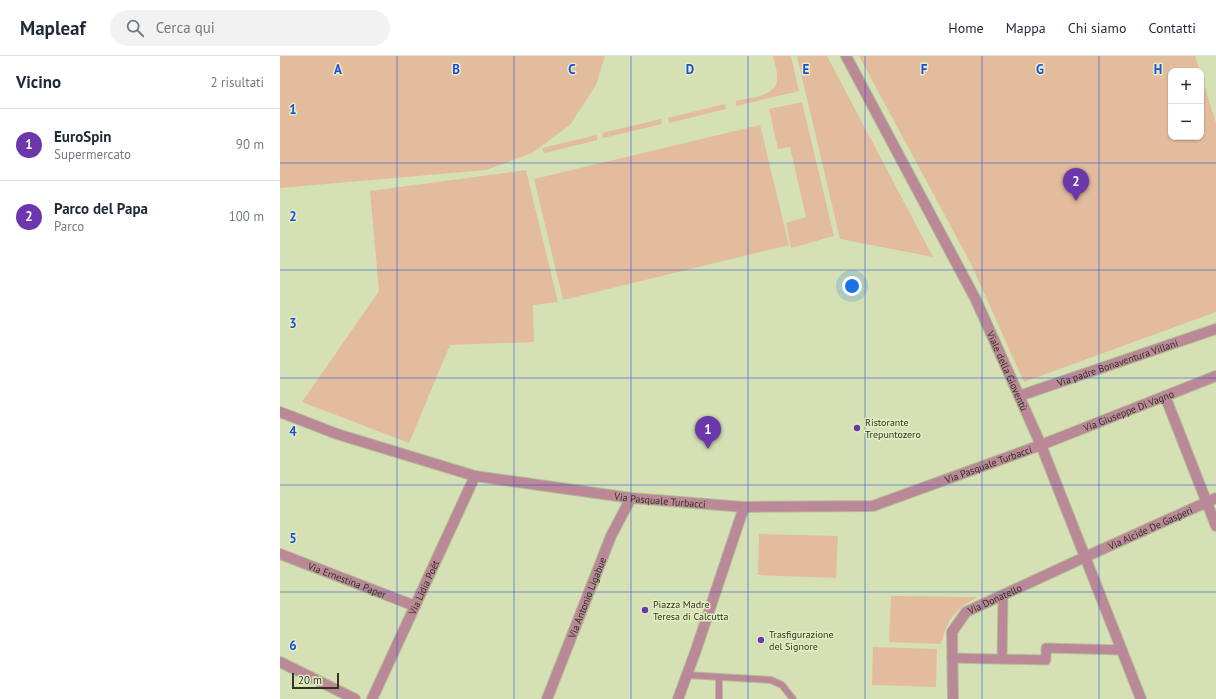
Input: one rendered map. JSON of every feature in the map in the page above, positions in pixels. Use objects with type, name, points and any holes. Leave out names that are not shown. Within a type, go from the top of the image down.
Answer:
[{"type":"street","name":"Viale della Gioventù","points":[[846,56],[976,300],[1041,445],[1141,699]]},
{"type":"street","name":"Via padre Bonaventura Villani","points":[[1019,396],[1216,329]]},
{"type":"street","name":"Via Giuseppe Di Vagno","points":[[1041,445],[1216,376]]},
{"type":"street","points":[[1165,396],[1212,500],[1216,526]]},
{"type":"street","name":"Via Pasquale Turbacci","points":[[280,412],[337,434],[474,476],[631,498],[744,507],[872,506],[1041,445]]},
{"type":"street","name":"Via Lidia Poët","points":[[372,699],[474,476]]},
{"type":"street","name":"Via Antonio Ligabue","points":[[547,699],[611,536],[631,498]]},
{"type":"street","name":"Via Alcide De Gasperi","points":[[1085,557],[1212,500]]},
{"type":"street","points":[[678,699],[744,507]]},
{"type":"street","name":"Via Ernestina Paper","points":[[280,554],[415,606]]},
{"type":"street","name":"Via Donatello","points":[[953,699],[952,632],[966,612],[1085,557]]},
{"type":"street","points":[[1002,595],[1002,659]]},
{"type":"street","points":[[952,658],[1046,660],[1046,648],[1122,650]]},
{"type":"street","points":[[280,662],[355,699]]},
{"type":"lane","points":[[687,674],[771,680],[782,685],[793,699]]},
{"type":"lane","points":[[719,677],[719,699]]},
{"type":"shaded area","points":[[280,56],[605,56],[596,85],[570,125],[532,153],[486,170],[280,188]]},
{"type":"shaded area","points":[[773,56],[791,56],[799,91],[736,106],[736,101],[763,95],[774,88],[777,82],[777,70]]},
{"type":"shaded area","points":[[797,56],[827,56],[933,257],[840,239]]},
{"type":"shaded area","points":[[859,56],[1195,56],[1199,68],[1168,68],[1168,140],[1204,140],[1204,85],[1216,123],[1216,312],[1024,382],[971,264]]},
{"type":"shaded area","points":[[802,102],[834,236],[791,248],[786,223],[806,217],[790,147],[778,149],[769,109]]},
{"type":"shaded area","points":[[725,104],[726,109],[669,123],[668,118]]},
{"type":"shaded area","points":[[661,119],[662,124],[603,138],[602,133]]},
{"type":"shaded area","points":[[760,125],[789,245],[563,300],[534,179]]},
{"type":"shaded area","points":[[596,135],[598,140],[544,153],[542,148]]},
{"type":"shaded area","points":[[526,170],[558,302],[533,305],[534,342],[450,345],[409,443],[302,402],[379,291],[370,191]]},
{"type":"shaded area","points":[[759,534],[838,536],[836,578],[758,575]]},
{"type":"shaded area","points":[[891,596],[977,597],[957,611],[949,621],[941,644],[889,642]]},
{"type":"shaded area","points":[[873,647],[937,649],[936,687],[872,685]]},
{"type":"place","name":"Parco del Papa","points":[[1076,201]]},
{"type":"place","name":"Ristorante Trepuntozero","points":[[857,428]]},
{"type":"place","name":"EuroSpin","points":[[708,449]]},
{"type":"place","name":"Piazza Madre Teresa di Calcutta","points":[[645,610]]},
{"type":"place","name":"Trasfigurazione del Signore","points":[[761,640]]}]
